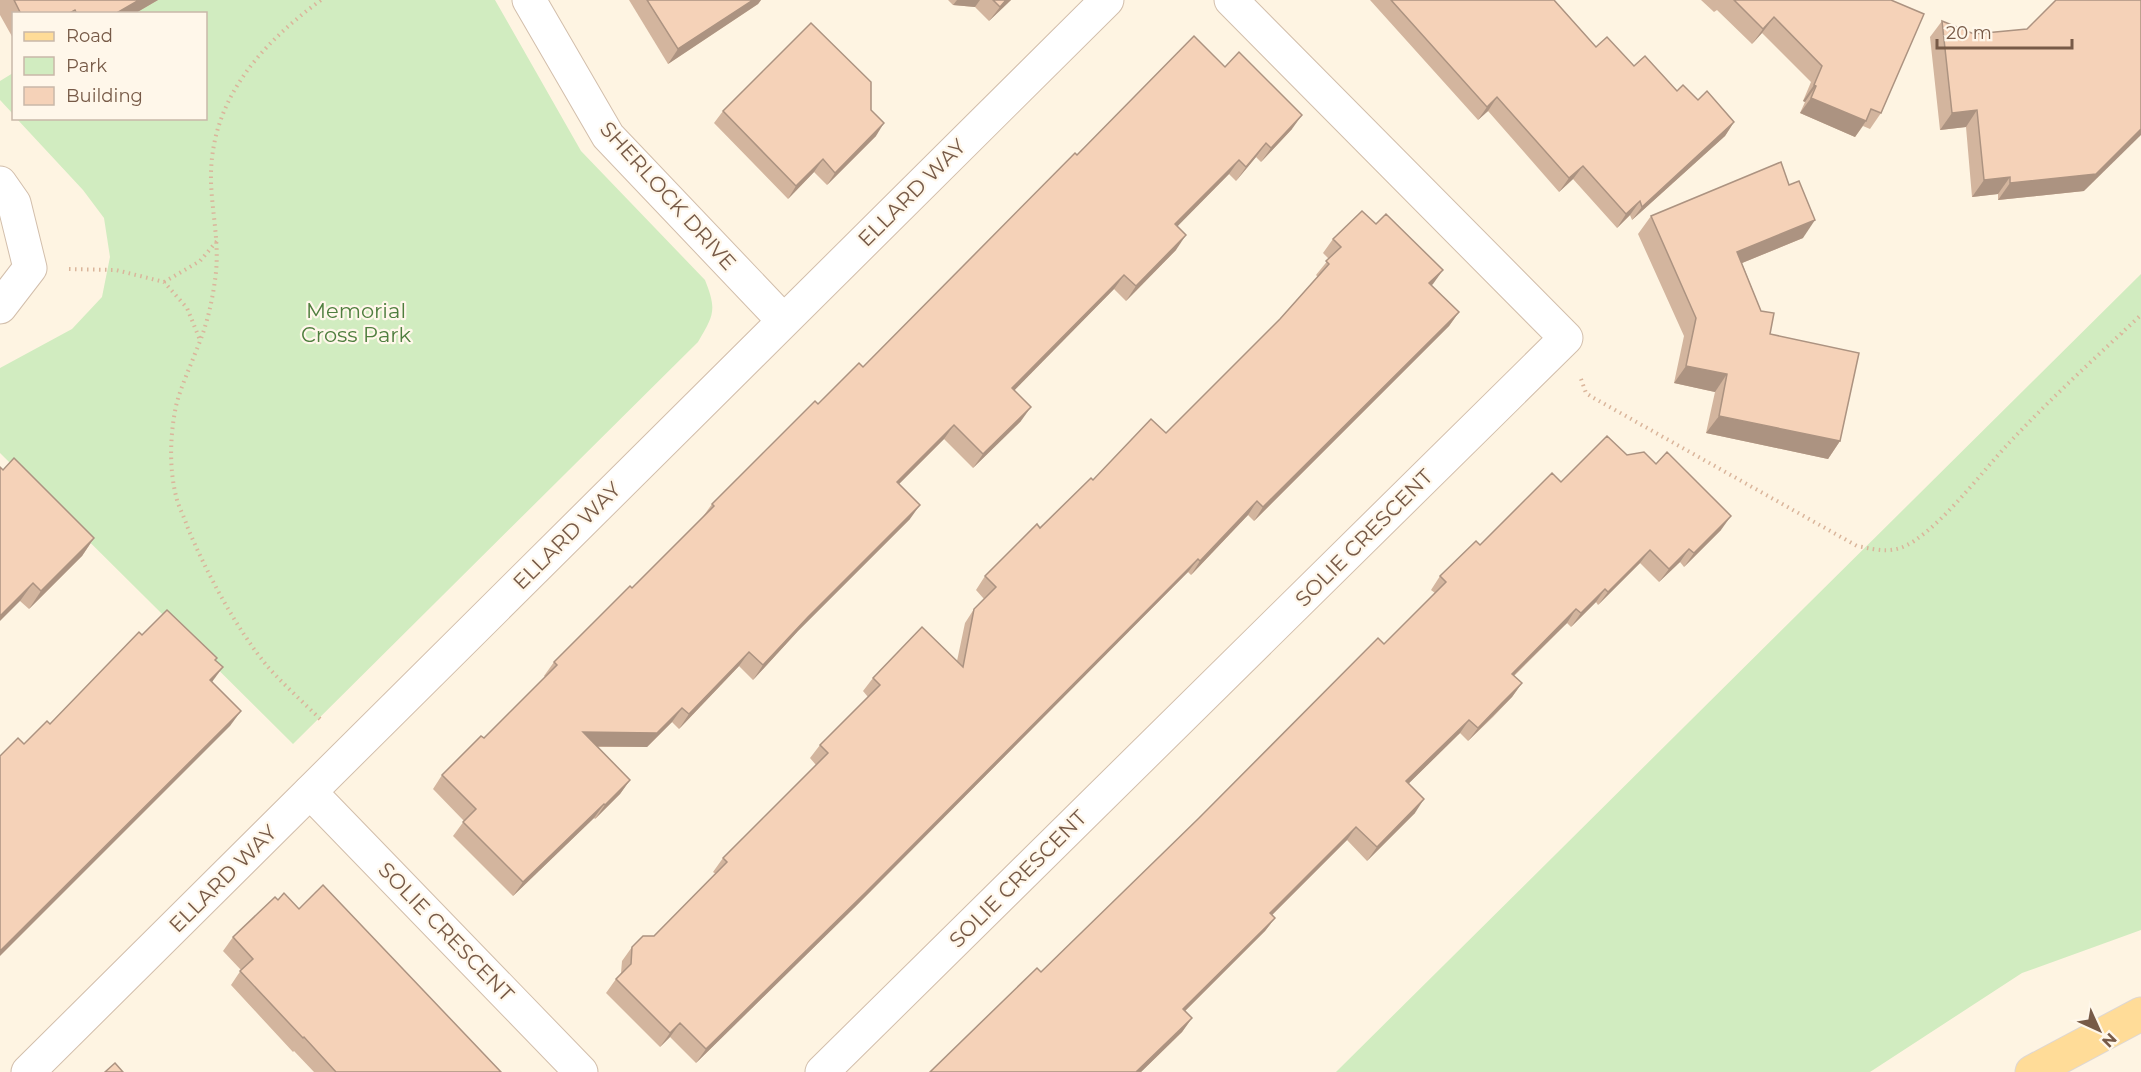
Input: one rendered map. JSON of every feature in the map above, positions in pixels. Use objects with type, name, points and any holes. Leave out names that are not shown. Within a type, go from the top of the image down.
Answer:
[{"type":"main road","points":[[2031,1072],[2141,1014]]},
{"type":"street","name":"SHERLOCK DRIVE","points":[[529,0],[608,136],[783,321]]},
{"type":"street","name":"ELLARD WAY","points":[[28,1072],[1107,0]]},
{"type":"street","points":[[1231,0],[1566,338]]},
{"type":"street","points":[[0,183],[14,202],[30,268],[0,307]]},
{"type":"street","name":"SOLIE CRESCENT","points":[[822,1072],[1566,338]]},
{"type":"street","name":"SOLIE CRESCENT","points":[[310,792],[581,1072]]},
{"type":"path","points":[[320,718],[268,667],[240,627],[216,586],[194,542],[176,497],[171,460],[173,423],[181,386],[200,341],[214,286],[217,240],[211,195],[212,163],[217,130],[228,100],[254,59],[321,0]]},
{"type":"path","points":[[164,282],[200,261],[217,240]]},
{"type":"path","points":[[30,268],[116,270],[164,282],[187,308],[200,341]]},
{"type":"path","points":[[1566,338],[1586,393],[1592,397],[1857,546],[1889,552],[1913,542],[1942,516],[2011,441],[2141,315]]},
{"type":"green space","name":"Memorial Cross Park","points":[[139,0],[495,0],[581,151],[705,280],[711,299],[712,312],[708,325],[698,342],[293,744],[0,453],[0,368],[72,329],[102,297],[110,257],[104,218],[83,190],[18,120],[207,120],[207,12],[118,12]]},
{"type":"green space","points":[[12,74],[12,113],[0,100],[0,81]]},
{"type":"green space","points":[[2141,274],[2141,930],[2022,973],[1870,1072],[1336,1072]]},
{"type":"building","points":[[14,0],[139,0],[118,12],[76,12],[75,10],[72,12],[20,12]]},
{"type":"building","points":[[647,0],[753,0],[678,49]]},
{"type":"building","points":[[993,0],[1006,0],[1000,7]]},
{"type":"building","points":[[1391,0],[1554,0],[1596,47],[1607,37],[1634,66],[1645,56],[1677,91],[1683,85],[1698,100],[1707,91],[1734,122],[1642,207],[1640,201],[1626,214],[1583,166],[1569,178],[1497,97],[1487,107]]},
{"type":"building","points":[[1734,0],[1891,0],[1924,14],[1881,113],[1871,109],[1866,121],[1811,98],[1822,66],[1774,17],[1763,29]]},
{"type":"building","points":[[2056,0],[2141,0],[2141,129],[2096,174],[2010,183],[2010,177],[1984,180],[1977,110],[1952,113],[1942,21],[1974,34],[2027,29]]},
{"type":"building","points":[[811,23],[871,82],[871,110],[884,123],[835,173],[823,159],[796,186],[723,111]]},
{"type":"building","points":[[1194,36],[1225,67],[1239,52],[1302,115],[1271,148],[1266,143],[1246,167],[1239,160],[1175,224],[1186,235],[1136,286],[1124,275],[1012,388],[1031,407],[983,454],[954,425],[897,482],[920,505],[763,665],[749,652],[689,714],[682,708],[657,733],[583,732],[630,780],[523,882],[463,822],[476,809],[442,775],[481,736],[484,738],[557,665],[554,662],[714,506],[712,504],[815,401],[818,404],[859,363],[863,367]]},
{"type":"building","points":[[1781,162],[1789,185],[1799,181],[1815,220],[1737,252],[1761,311],[1774,313],[1770,334],[1859,353],[1840,441],[1719,416],[1727,374],[1686,366],[1696,318],[1651,216]]},
{"type":"building","points":[[1362,211],[1376,224],[1386,214],[1443,270],[1429,283],[1459,312],[1263,507],[1257,501],[1200,561],[1198,559],[706,1049],[680,1023],[670,1033],[616,979],[631,964],[632,947],[643,936],[654,936],[727,862],[723,858],[828,753],[820,745],[880,685],[873,678],[922,627],[963,667],[974,609],[996,587],[985,576],[1037,524],[1040,528],[1091,478],[1093,480],[1151,419],[1166,433],[1280,319],[1329,264],[1326,261],[1341,247],[1333,239]]},
{"type":"building","points":[[1607,436],[1627,455],[1644,452],[1656,464],[1667,452],[1731,516],[1694,553],[1689,549],[1669,569],[1650,550],[1608,592],[1605,589],[1581,613],[1576,609],[1512,674],[1522,683],[1478,728],[1469,720],[1406,781],[1424,799],[1377,847],[1356,827],[1270,913],[1275,918],[1183,1009],[1192,1018],[1136,1072],[930,1072],[1037,968],[1041,972],[1199,818],[1378,638],[1384,644],[1446,582],[1440,576],[1476,541],[1480,545],[1552,473],[1561,482]]},
{"type":"building","points":[[14,458],[94,538],[41,591],[33,583],[0,616],[0,467],[3,470]]},
{"type":"building","points":[[167,610],[217,658],[215,660],[223,667],[210,680],[241,711],[0,951],[0,756],[18,738],[24,744],[47,721],[50,724],[139,632],[142,635]]},
{"type":"building","points":[[323,885],[501,1072],[336,1072],[303,1038],[240,971],[253,959],[233,937],[275,897],[278,900],[284,893],[299,909]]},
{"type":"building","points":[[115,1063],[123,1072],[105,1072]]}]
